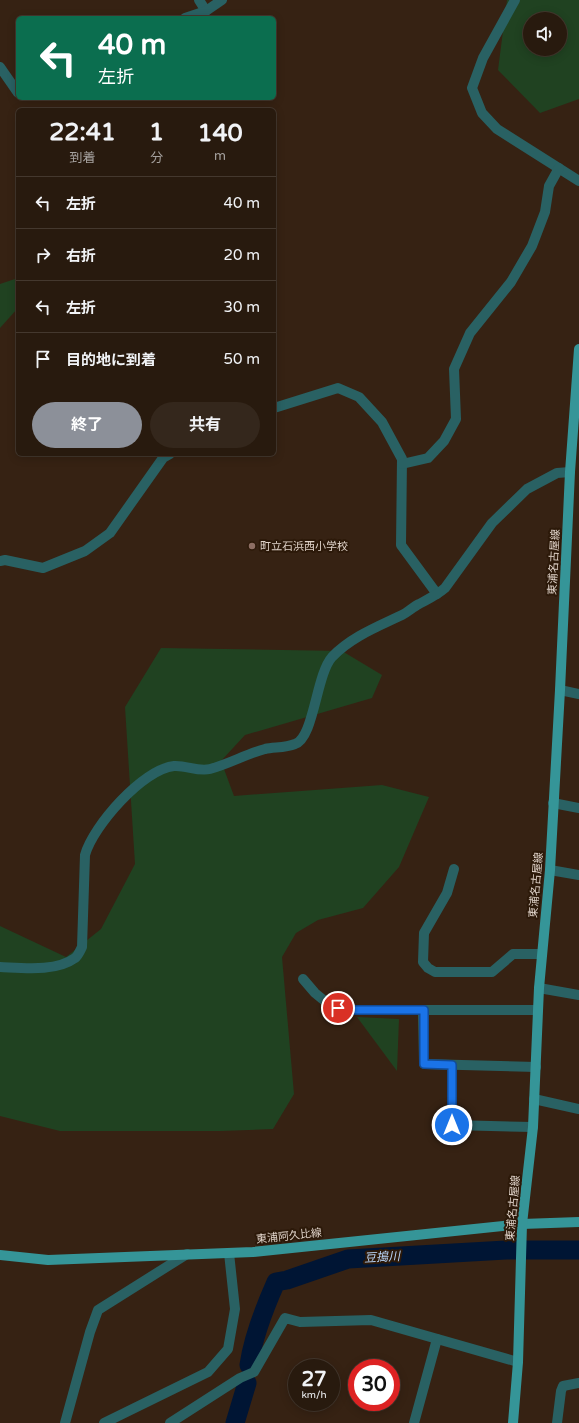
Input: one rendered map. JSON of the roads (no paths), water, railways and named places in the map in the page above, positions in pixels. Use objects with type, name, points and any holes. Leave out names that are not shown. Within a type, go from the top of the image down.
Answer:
[{"type":"main road","name":"東浦名古屋線","points":[[513,1423],[518,1362],[522,1224],[533,1126],[539,988],[550,870],[570,472],[577,418],[579,349]]},
{"type":"main road","name":"東浦阿久比線","points":[[0,1255],[48,1260],[253,1252],[522,1224],[579,1222]]},
{"type":"street","points":[[199,0],[206,10]]},
{"type":"street","points":[[190,16],[206,10],[222,0]]},
{"type":"street","points":[[515,0],[483,58],[472,88],[482,113],[497,129],[579,181]]},
{"type":"street","points":[[0,67],[16,90]]},
{"type":"street","points":[[402,464],[428,458],[444,441],[456,419],[454,369],[470,333],[511,282],[532,246],[545,212],[549,186],[559,168]]},
{"type":"street","points":[[276,407],[338,388],[359,397],[382,422],[402,459],[401,545],[437,594]]},
{"type":"street","points":[[0,561],[5,560],[42,568],[85,550],[110,532],[163,458],[166,456]]},
{"type":"street","points":[[0,967],[45,968],[63,964],[76,958],[82,947],[85,855],[88,846],[118,804],[145,780],[156,772],[174,766],[201,770],[210,769],[264,749],[296,744],[302,739],[308,727],[326,666],[332,657],[361,635],[404,614],[445,588],[492,523],[527,489],[557,473],[570,472]]},
{"type":"street","points":[[560,690],[579,694]]},
{"type":"street","points":[[554,803],[579,808]]},
{"type":"street","points":[[454,868],[447,893],[424,932],[423,962],[428,968],[435,972],[492,972],[514,954],[542,954]]},
{"type":"street","points":[[550,870],[579,875]]},
{"type":"street","points":[[303,979],[315,993],[326,1002],[338,1008],[353,1010],[538,1010]]},
{"type":"street","points":[[539,988],[579,995]]},
{"type":"street","points":[[424,1010],[424,1064],[536,1067]]},
{"type":"street","points":[[452,1065],[452,1125],[533,1126]]},
{"type":"street","points":[[534,1099],[579,1109]]},
{"type":"street","points":[[104,1423],[208,1372],[228,1348],[235,1309],[229,1253]]},
{"type":"street","points":[[65,1423],[90,1332],[98,1310],[187,1254]]},
{"type":"street","points":[[170,1423],[240,1378],[254,1372],[285,1318],[300,1322],[371,1320],[518,1362]]},
{"type":"street","points":[[414,1423],[437,1339]]},
{"type":"street","points":[[557,1423],[563,1386],[579,1383]]},
{"type":"waterway","name":"豆搗川","points":[[249,1365],[253,1344],[267,1302],[276,1282],[287,1280],[348,1259],[506,1250],[579,1250]]},
{"type":"waterway","name":"豆搗川","points":[[235,1423],[247,1383]]},
{"type":"place","name":"町立石浜西小学校","points":[[252,546]]}]
